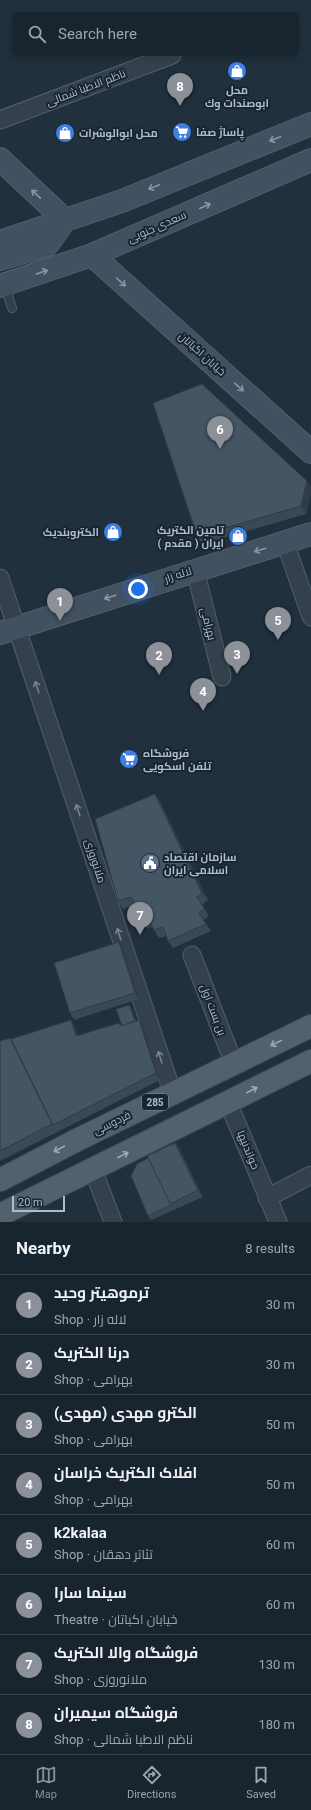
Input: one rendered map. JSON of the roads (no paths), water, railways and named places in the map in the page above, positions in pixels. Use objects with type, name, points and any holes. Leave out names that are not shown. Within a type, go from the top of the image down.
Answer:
[{"type":"main road","points":[[0,242],[62,217],[122,201],[311,124]]},
{"type":"main road","points":[[0,159],[62,217]]},
{"type":"main road","name":"سعدی جنوبی","points":[[2,286],[92,255],[311,160]]},
{"type":"main road","points":[[0,259],[47,244],[62,217]]},
{"type":"main road","name":"خیابان اکباتان","points":[[92,255],[311,452]]},
{"type":"main road","name":"لاله زار","points":[[9,630],[311,534]]},
{"type":"main road","name":"فردوسی","points":[[0,1180],[79,1139],[311,1026]]},
{"type":"main road","points":[[0,1215],[311,1061]]},
{"type":"main road","points":[[79,1139],[92,1170]]},
{"type":"street","name":"ناظم الاطبا شمالی","points":[[0,120],[172,56]]},
{"type":"street","points":[[285,542],[311,617]]},
{"type":"street","name":"بهرامی","points":[[194,570],[222,677]]},
{"type":"street","name":"ملانوروزی","points":[[0,578],[9,630],[172,1094]]},
{"type":"street","name":"بن بست اول","points":[[192,955],[234,1064]]},
{"type":"street","name":"خواندنیها","points":[[228,1102],[278,1222]]},
{"type":"street","points":[[92,1170],[113,1222]]},
{"type":"street","points":[[267,1198],[311,1175]]},
{"type":"lane","points":[[0,235],[62,217]]},
{"type":"lane","points":[[2,286],[12,308]]},
{"type":"place","name":"محل ابوصندات وك","points":[[237,71]]},
{"type":"place","name":"فروشگاه سیمیران","points":[[180,106]]},
{"type":"place","name":"پاساژ صفا","points":[[182,132]]},
{"type":"place","name":"محل ابوالوشرات","points":[[65,133]]},
{"type":"place","name":"سینما سارا","points":[[220,449]]},
{"type":"place","name":"الکتروبندیک","points":[[113,532]]},
{"type":"place","name":"تامین الکتریک ایران ( مقدم )","points":[[238,536]]},
{"type":"place","name":"ترموهیتر وحید","points":[[60,621]]},
{"type":"place","name":"k2kalaa","points":[[278,640]]},
{"type":"place","name":"الکترو مهدی (مهدی)","points":[[237,674]]},
{"type":"place","name":"درنا الکتریک","points":[[159,675]]},
{"type":"place","name":"افلاک الکتریک خراسان","points":[[203,711]]},
{"type":"place","name":"فروشگاه تلفن اسکویی","points":[[129,759]]},
{"type":"place","name":"سازمان اقتصاد اسلامی ایران","points":[[150,863]]},
{"type":"place","name":"فروشگاه والا الکتریک","points":[[140,935]]}]
